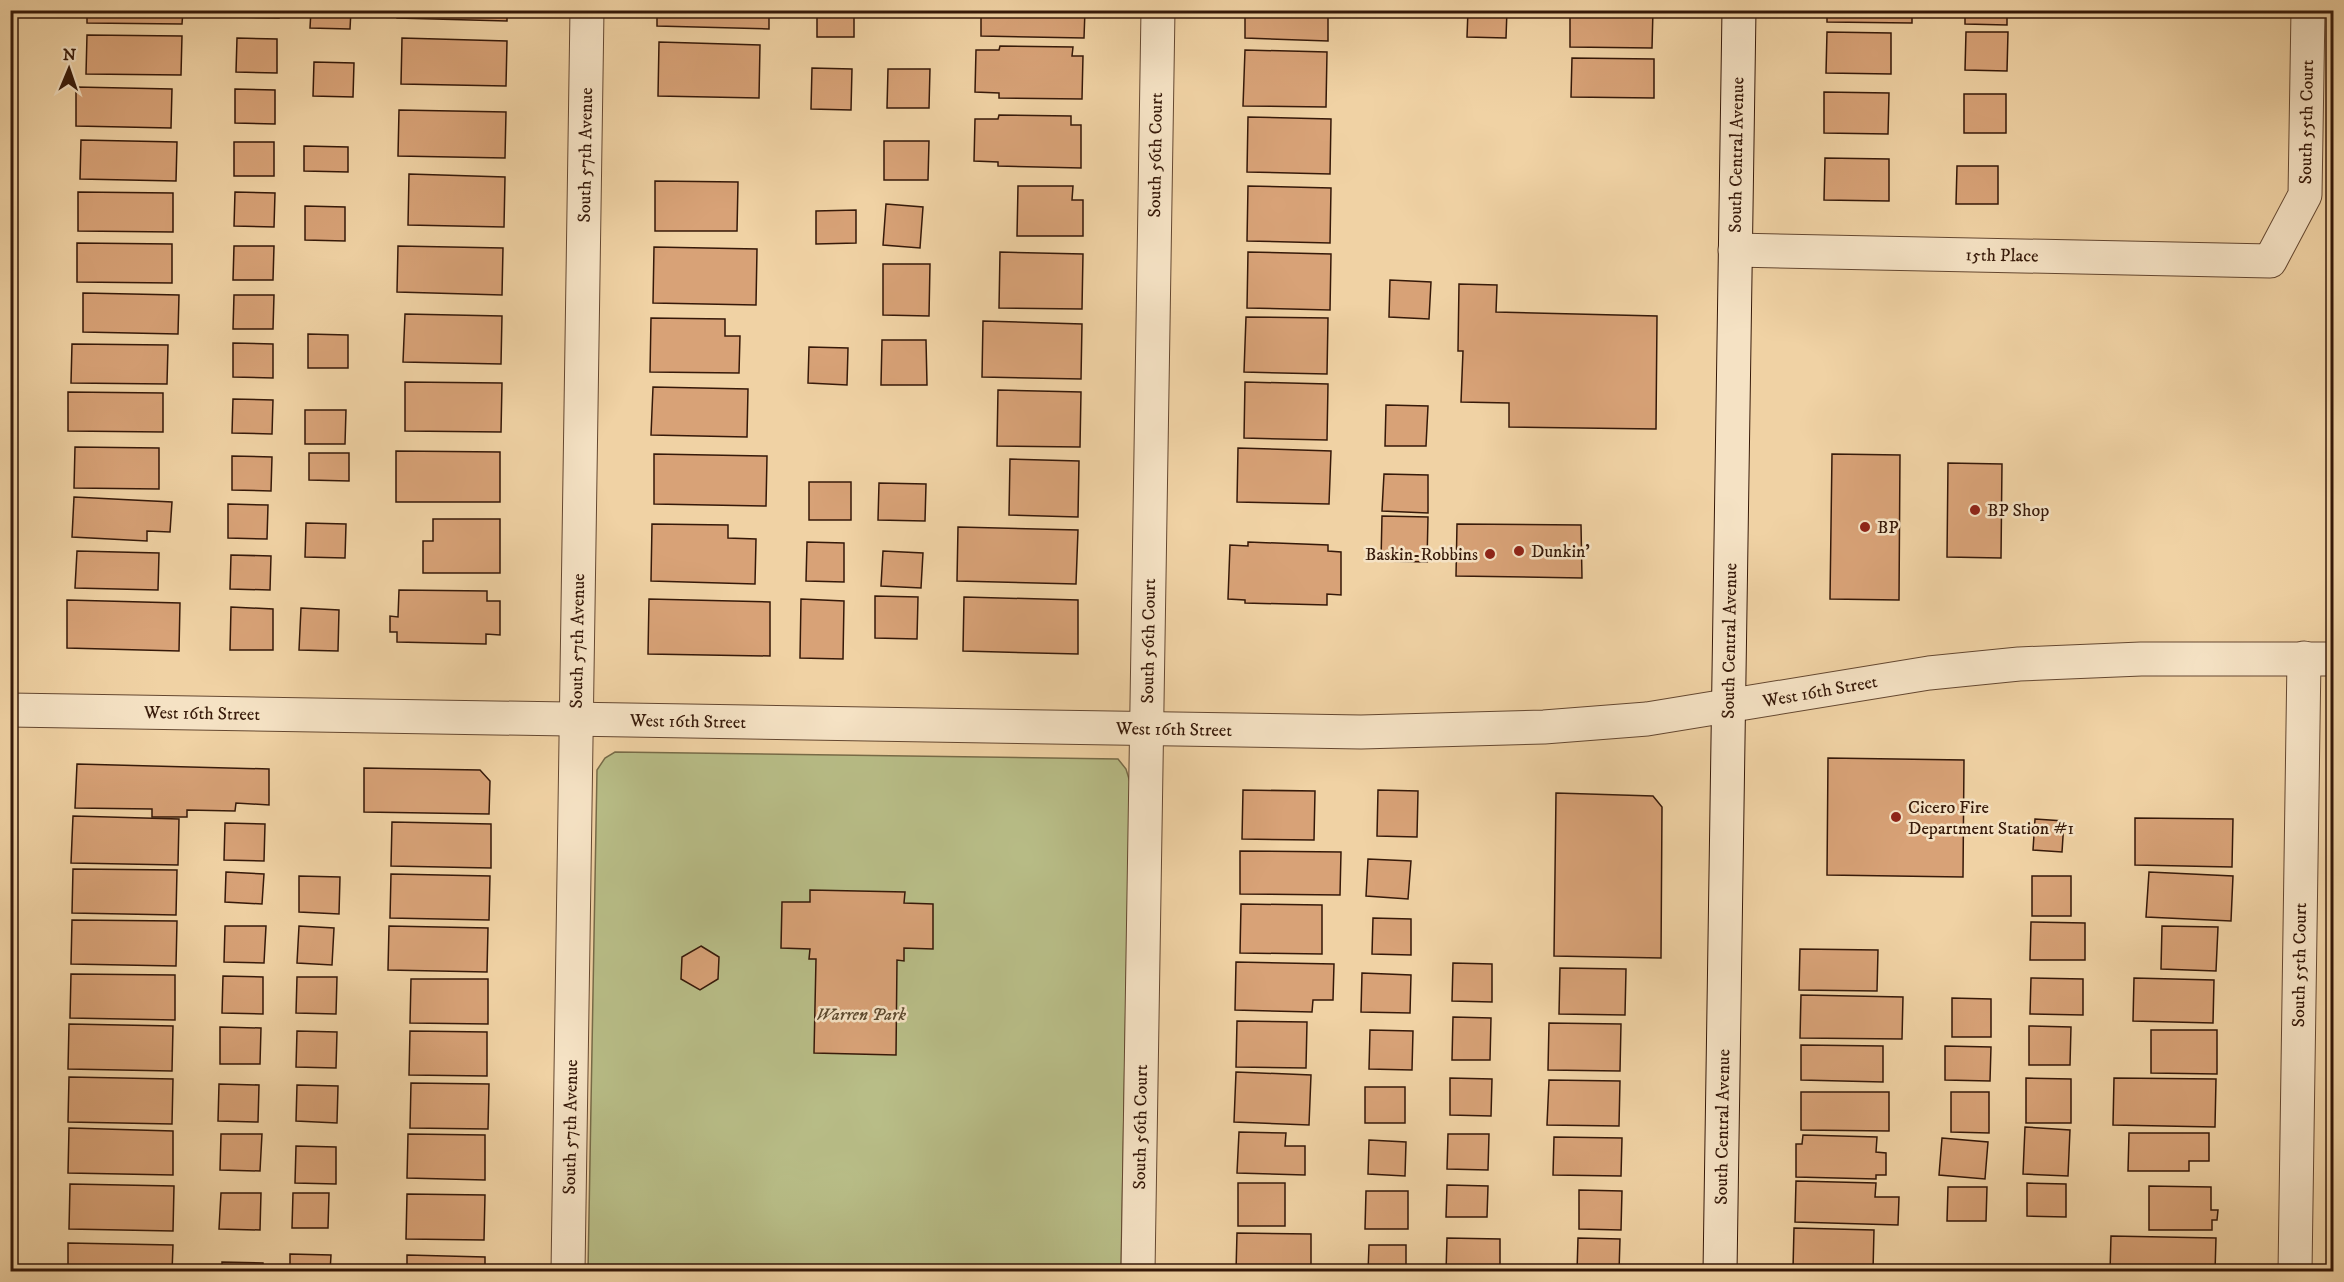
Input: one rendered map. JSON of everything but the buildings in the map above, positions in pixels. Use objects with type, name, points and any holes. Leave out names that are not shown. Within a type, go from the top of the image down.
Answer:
[{"type":"street","name":"South 57th Avenue","points":[[568,1272],[587,10]]},
{"type":"street","name":"South 56th Court","points":[[1138,1272],[1158,10]]},
{"type":"street","name":"South Central Avenue","points":[[1720,1272],[1739,10]]},
{"type":"street","name":"South 55th Court","points":[[2270,261],[2305,195],[2308,10]]},
{"type":"street","name":"15th Place","points":[[1735,250],[2270,261]]},
{"type":"street","name":"West 16th Street","points":[[10,710],[1361,732],[1451,731],[1647,719],[1929,673],[2019,664],[2141,659],[2319,658]]},
{"type":"street","name":"South 55th Court","points":[[2295,1272],[2302,752],[2319,658]]},
{"type":"green space","name":"Warren Park","points":[[615,752],[1118,759],[1126,769],[1130,782],[1121,1271],[588,1272],[597,770],[605,758]]},
{"type":"place","name":"BP Shop","points":[[1975,510]]},
{"type":"place","name":"BP","points":[[1865,527]]},
{"type":"place","name":"Dunkin'","points":[[1519,551]]},
{"type":"place","name":"Baskin-Robbins","points":[[1490,554]]},
{"type":"place","name":"Cicero Fire Department Station #1","points":[[1896,817]]}]
